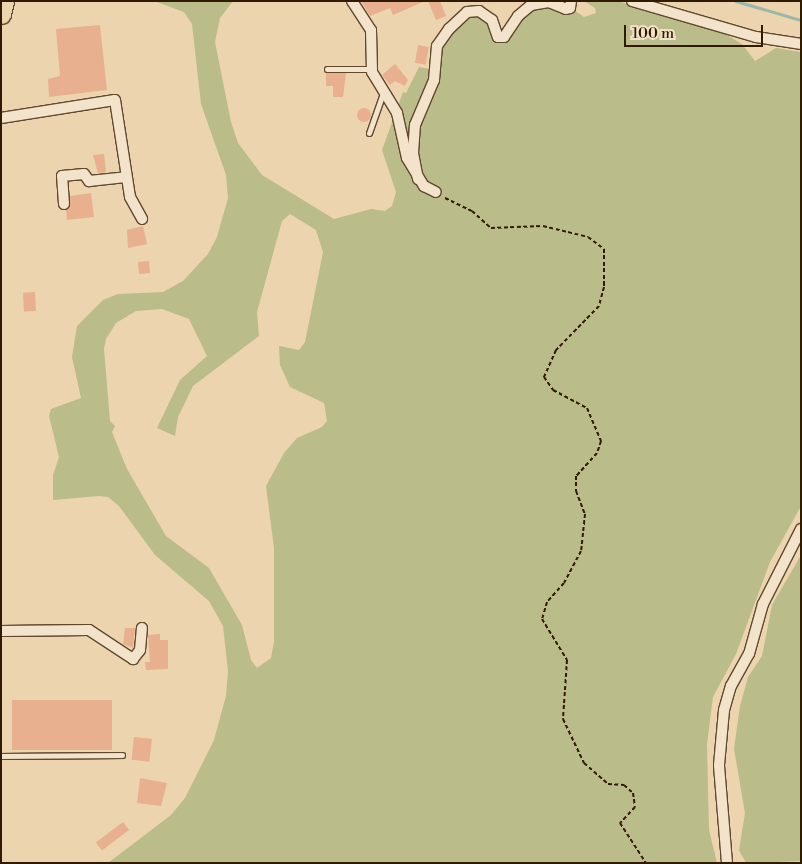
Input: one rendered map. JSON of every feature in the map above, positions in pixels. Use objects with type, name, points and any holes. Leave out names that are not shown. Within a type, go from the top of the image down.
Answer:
[{"type":"highway","points":[[1,14],[4,1]]},
{"type":"street","points":[[352,1],[372,33],[371,69],[396,113],[404,150],[418,179],[428,190],[436,192]]},
{"type":"street","points":[[418,179],[413,153],[415,125],[434,80],[436,50],[448,30],[467,12],[479,11],[492,20],[498,37],[504,37],[518,16],[531,5],[549,2],[566,9],[570,8],[571,1]]},
{"type":"street","points":[[632,1],[756,37],[801,44]]},
{"type":"street","points":[[1,118],[115,100],[132,205],[142,219]]},
{"type":"street","points":[[64,204],[62,176],[84,174],[90,181],[126,177]]},
{"type":"street","points":[[727,863],[718,765],[724,710],[731,686],[749,654],[763,604],[801,529]]},
{"type":"street","points":[[1,632],[89,630],[133,659],[140,650],[142,628]]},
{"type":"lane","points":[[327,69],[371,69]]},
{"type":"lane","points":[[368,133],[384,93]]},
{"type":"lane","points":[[1,756],[122,755]]},
{"type":"path","points":[[436,192],[472,211],[492,228],[543,226],[588,237],[604,249],[604,287],[599,306],[556,350],[547,364],[544,377],[553,390],[587,408],[601,441],[597,453],[576,476],[576,491],[585,514],[581,551],[564,583],[547,602],[542,619],[567,660],[563,719],[584,763],[608,784],[624,785],[633,793],[635,807],[620,822],[646,863]]},
{"type":"green space","points":[[154,1],[233,1],[220,18],[215,42],[231,122],[238,143],[262,175],[334,219],[371,209],[385,211],[392,206],[396,192],[382,150],[403,92],[406,93],[419,67],[435,70],[435,59],[455,22],[479,11],[499,37],[531,5],[574,10],[584,17],[596,13],[595,8],[584,1],[618,1],[725,34],[742,44],[755,61],[776,48],[801,52],[801,506],[770,562],[736,654],[713,697],[707,744],[709,830],[717,863],[108,863],[171,815],[185,798],[214,740],[226,696],[228,671],[223,626],[209,601],[155,555],[119,506],[108,497],[53,500],[53,475],[59,457],[49,416],[51,409],[81,398],[72,357],[77,326],[103,300],[118,294],[163,292],[183,281],[208,254],[217,237],[228,198],[226,175],[201,104],[192,24],[184,12]],"holes":[[[290,214],[316,230],[323,252],[305,342],[299,350],[279,346],[280,365],[290,387],[324,403],[327,421],[322,427],[297,438],[284,453],[266,486],[274,548],[274,642],[271,658],[257,668],[251,660],[242,625],[209,568],[166,536],[127,469],[112,432],[115,426],[110,421],[104,349],[106,339],[116,323],[136,311],[162,309],[189,319],[207,356],[180,380],[157,428],[175,436],[178,417],[193,386],[259,336],[257,312],[282,221]]]},
{"type":"green space","points":[[801,555],[801,861],[746,863],[739,850],[745,813],[734,749],[740,706],[748,677],[762,656],[772,605]]},
{"type":"building","points":[[361,1],[425,1],[393,15],[390,8],[370,16]]},
{"type":"building","points":[[428,1],[440,1],[446,16],[436,20]]},
{"type":"building","points":[[100,25],[107,90],[49,97],[48,79],[60,76],[56,29]]},
{"type":"building","points":[[418,45],[429,47],[426,65],[415,63]]},
{"type":"building","points":[[395,64],[408,80],[405,86],[395,81],[390,85],[382,75]]},
{"type":"building","points":[[326,73],[346,73],[343,97],[333,97],[333,86],[326,86]]},
{"type":"building","points":[[361,108],[367,108],[371,115],[367,122],[361,122],[357,118],[357,112]]},
{"type":"building","points":[[104,154],[106,172],[98,173],[93,155]]},
{"type":"building","points":[[91,193],[94,217],[67,220],[66,210],[70,207],[70,196]]},
{"type":"building","points":[[143,226],[147,244],[128,248],[127,230]]},
{"type":"building","points":[[149,261],[150,273],[139,274],[138,262]]},
{"type":"building","points":[[35,292],[36,311],[24,312],[23,293]]},
{"type":"building","points":[[125,628],[135,628],[133,648],[123,644]]},
{"type":"building","points":[[160,634],[160,640],[168,640],[168,669],[146,670],[145,662],[150,662],[148,635]]},
{"type":"building","points":[[12,700],[112,700],[112,750],[12,750]]},
{"type":"building","points":[[134,737],[152,739],[149,762],[132,760]]},
{"type":"building","points":[[140,778],[167,783],[161,806],[137,803]]},
{"type":"building","points":[[123,822],[129,830],[102,850],[96,842]]},
{"type":"waterway","points":[[736,1],[801,20]]}]
